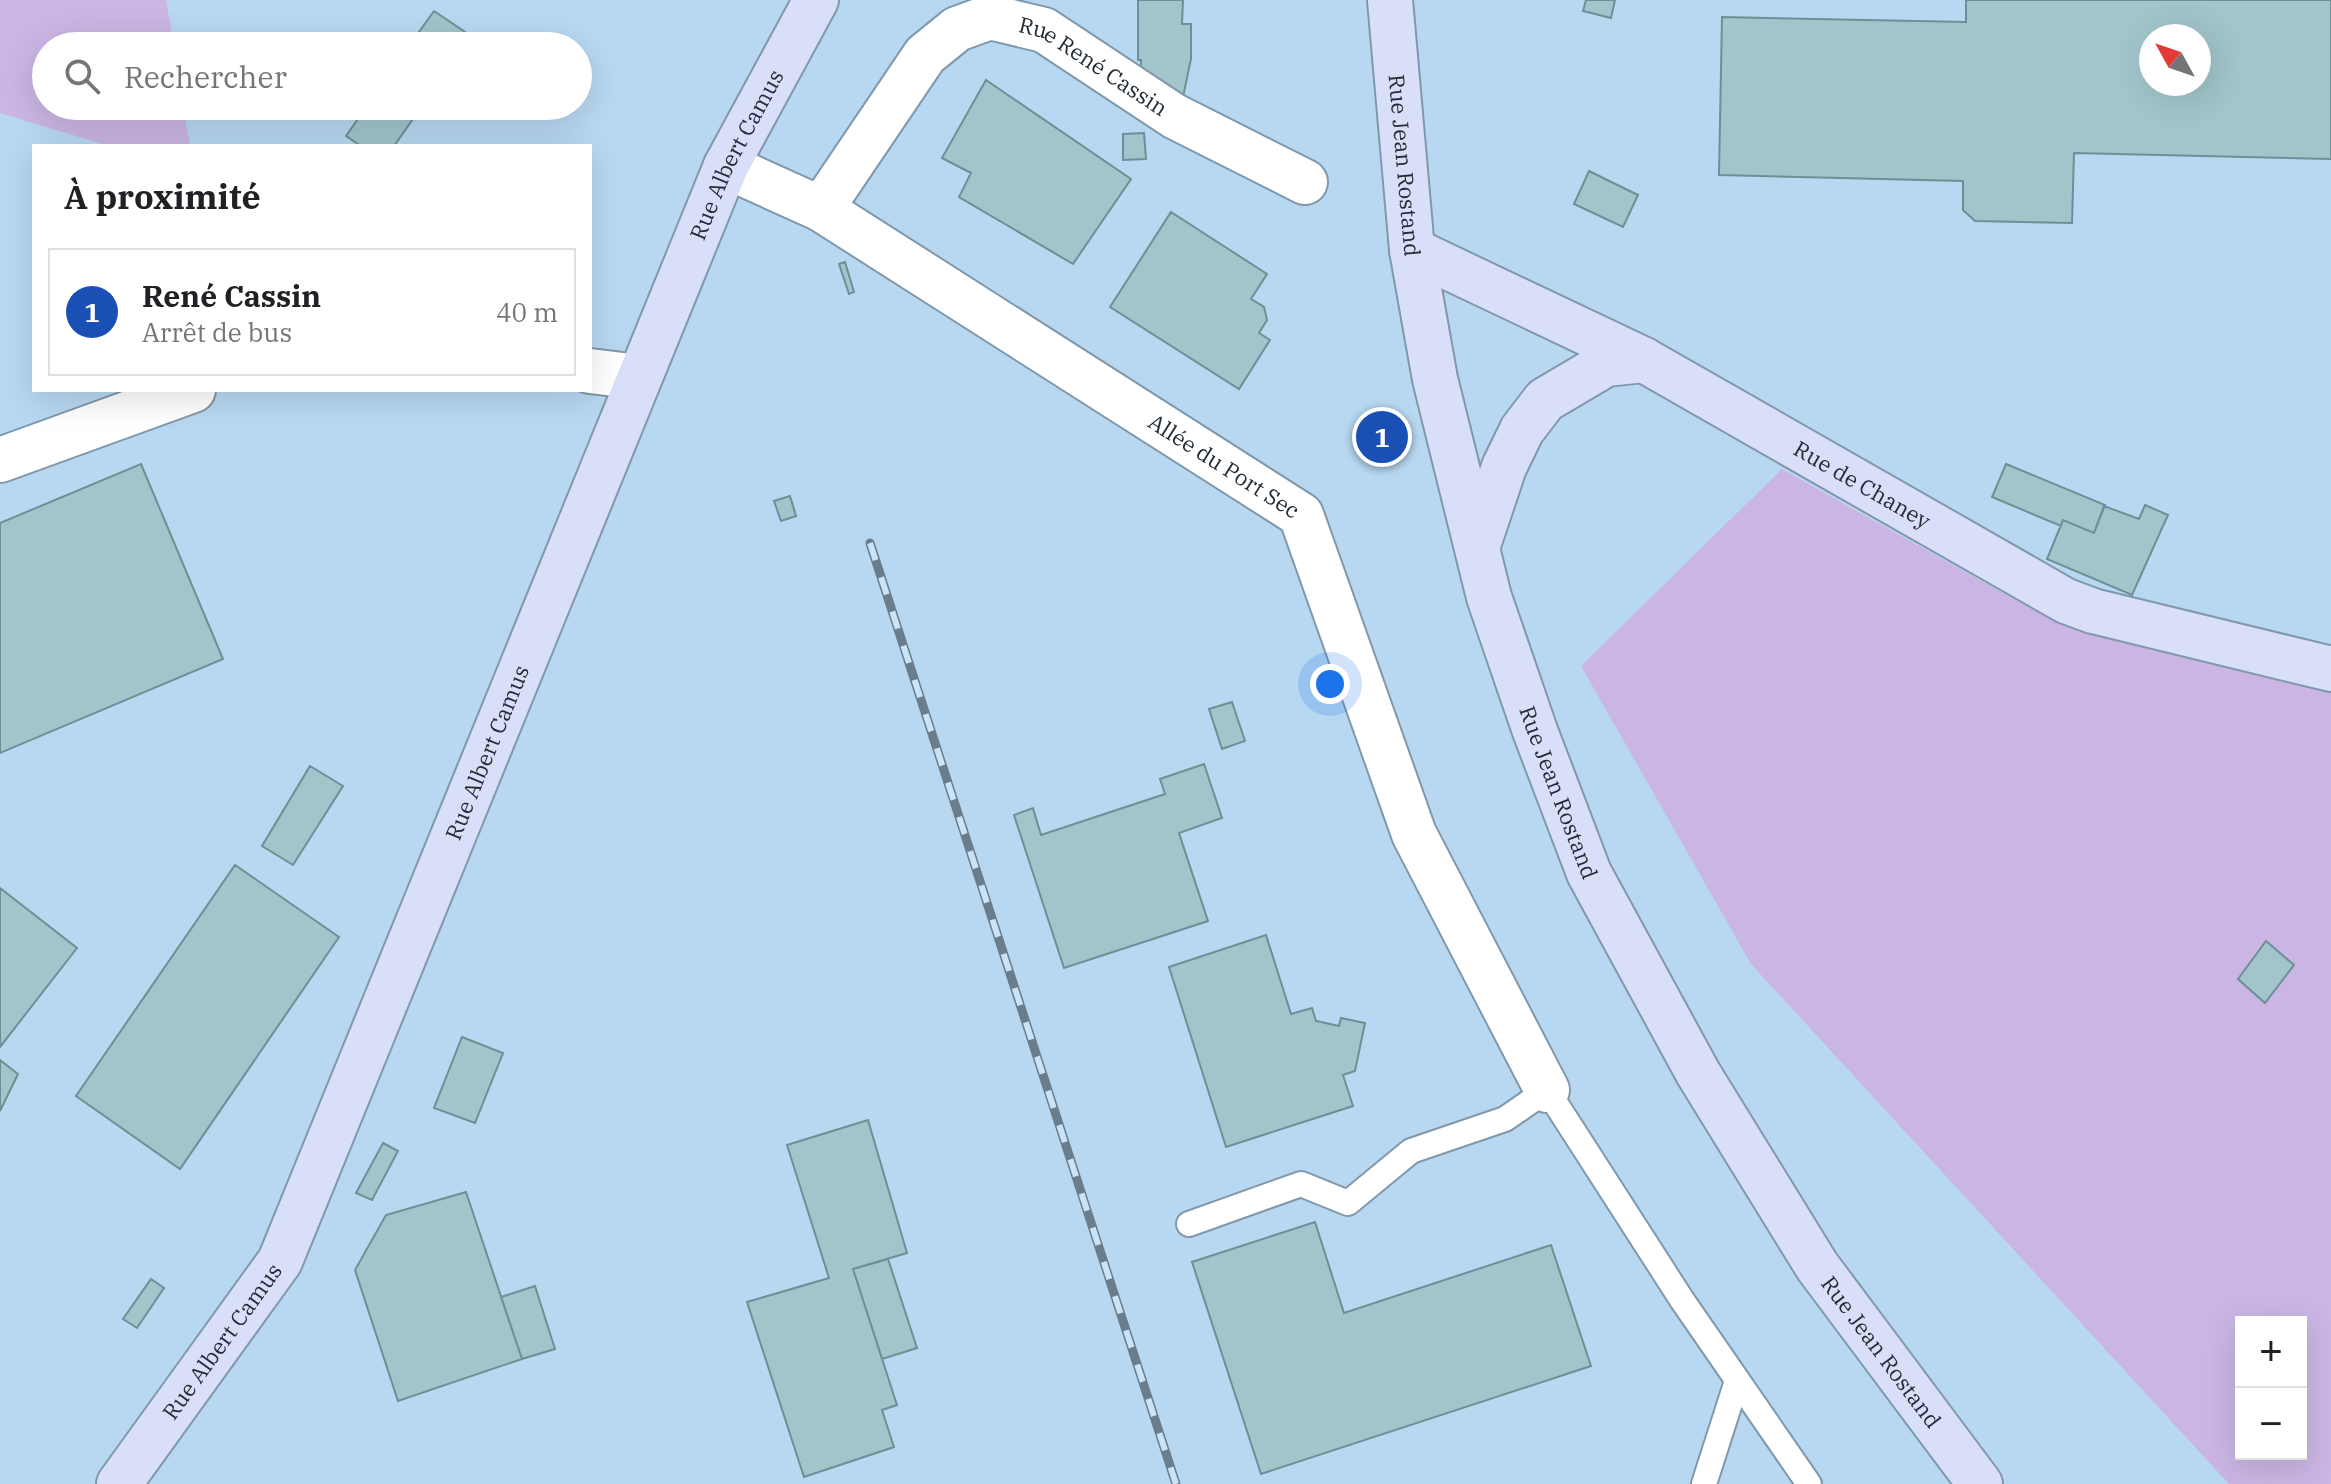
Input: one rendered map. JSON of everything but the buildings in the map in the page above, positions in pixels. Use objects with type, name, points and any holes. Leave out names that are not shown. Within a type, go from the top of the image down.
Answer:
[{"type":"street","name":"Rue Albert Camus","points":[[119,1484],[280,1261],[726,166],[816,0]]},
{"type":"street","name":"Rue Jean Rostand","points":[[1390,0],[1412,250],[1435,379],[1489,597],[1589,873],[1698,1073],[1817,1266],[1980,1484]]},
{"type":"street","name":"Rue René Cassin","points":[[821,209],[925,55],[957,29],[990,17],[1044,30],[1174,116],[1305,182]]},
{"type":"street","points":[[726,166],[821,209]]},
{"type":"street","name":"Allée du Port Sec","points":[[821,209],[1301,515],[1414,834],[1547,1090]]},
{"type":"street","name":"Rue de Chaney","points":[[1412,250],[1644,360],[2066,601],[2093,611],[2331,669]]},
{"type":"street","points":[[1478,545],[1504,467],[1522,430],[1545,400],[1606,364],[1644,360]]},
{"type":"street","points":[[592,371],[639,377]]},
{"type":"street","points":[[0,460],[187,392]]},
{"type":"lane","points":[[1189,1224],[1301,1184],[1348,1203],[1411,1151],[1505,1119],[1547,1090],[1737,1381],[1809,1484]]},
{"type":"lane","points":[[1704,1484],[1737,1381]]},
{"type":"shaded area","points":[[0,0],[2331,0],[2331,687],[2048,618],[1782,469],[2239,1484],[0,1484]]},
{"type":"shaded area","points":[[0,0],[166,0],[172,32],[32,32],[32,120],[185,120],[190,144],[102,144],[0,113]]},
{"type":"shaded area","points":[[1782,469],[2048,618],[2331,687],[2331,1484],[2229,1484],[1751,964],[1581,666]]},
{"type":"railway","points":[[870,543],[1176,1484]]},
{"type":"place","name":"René Cassin","points":[[1382,437]]}]
